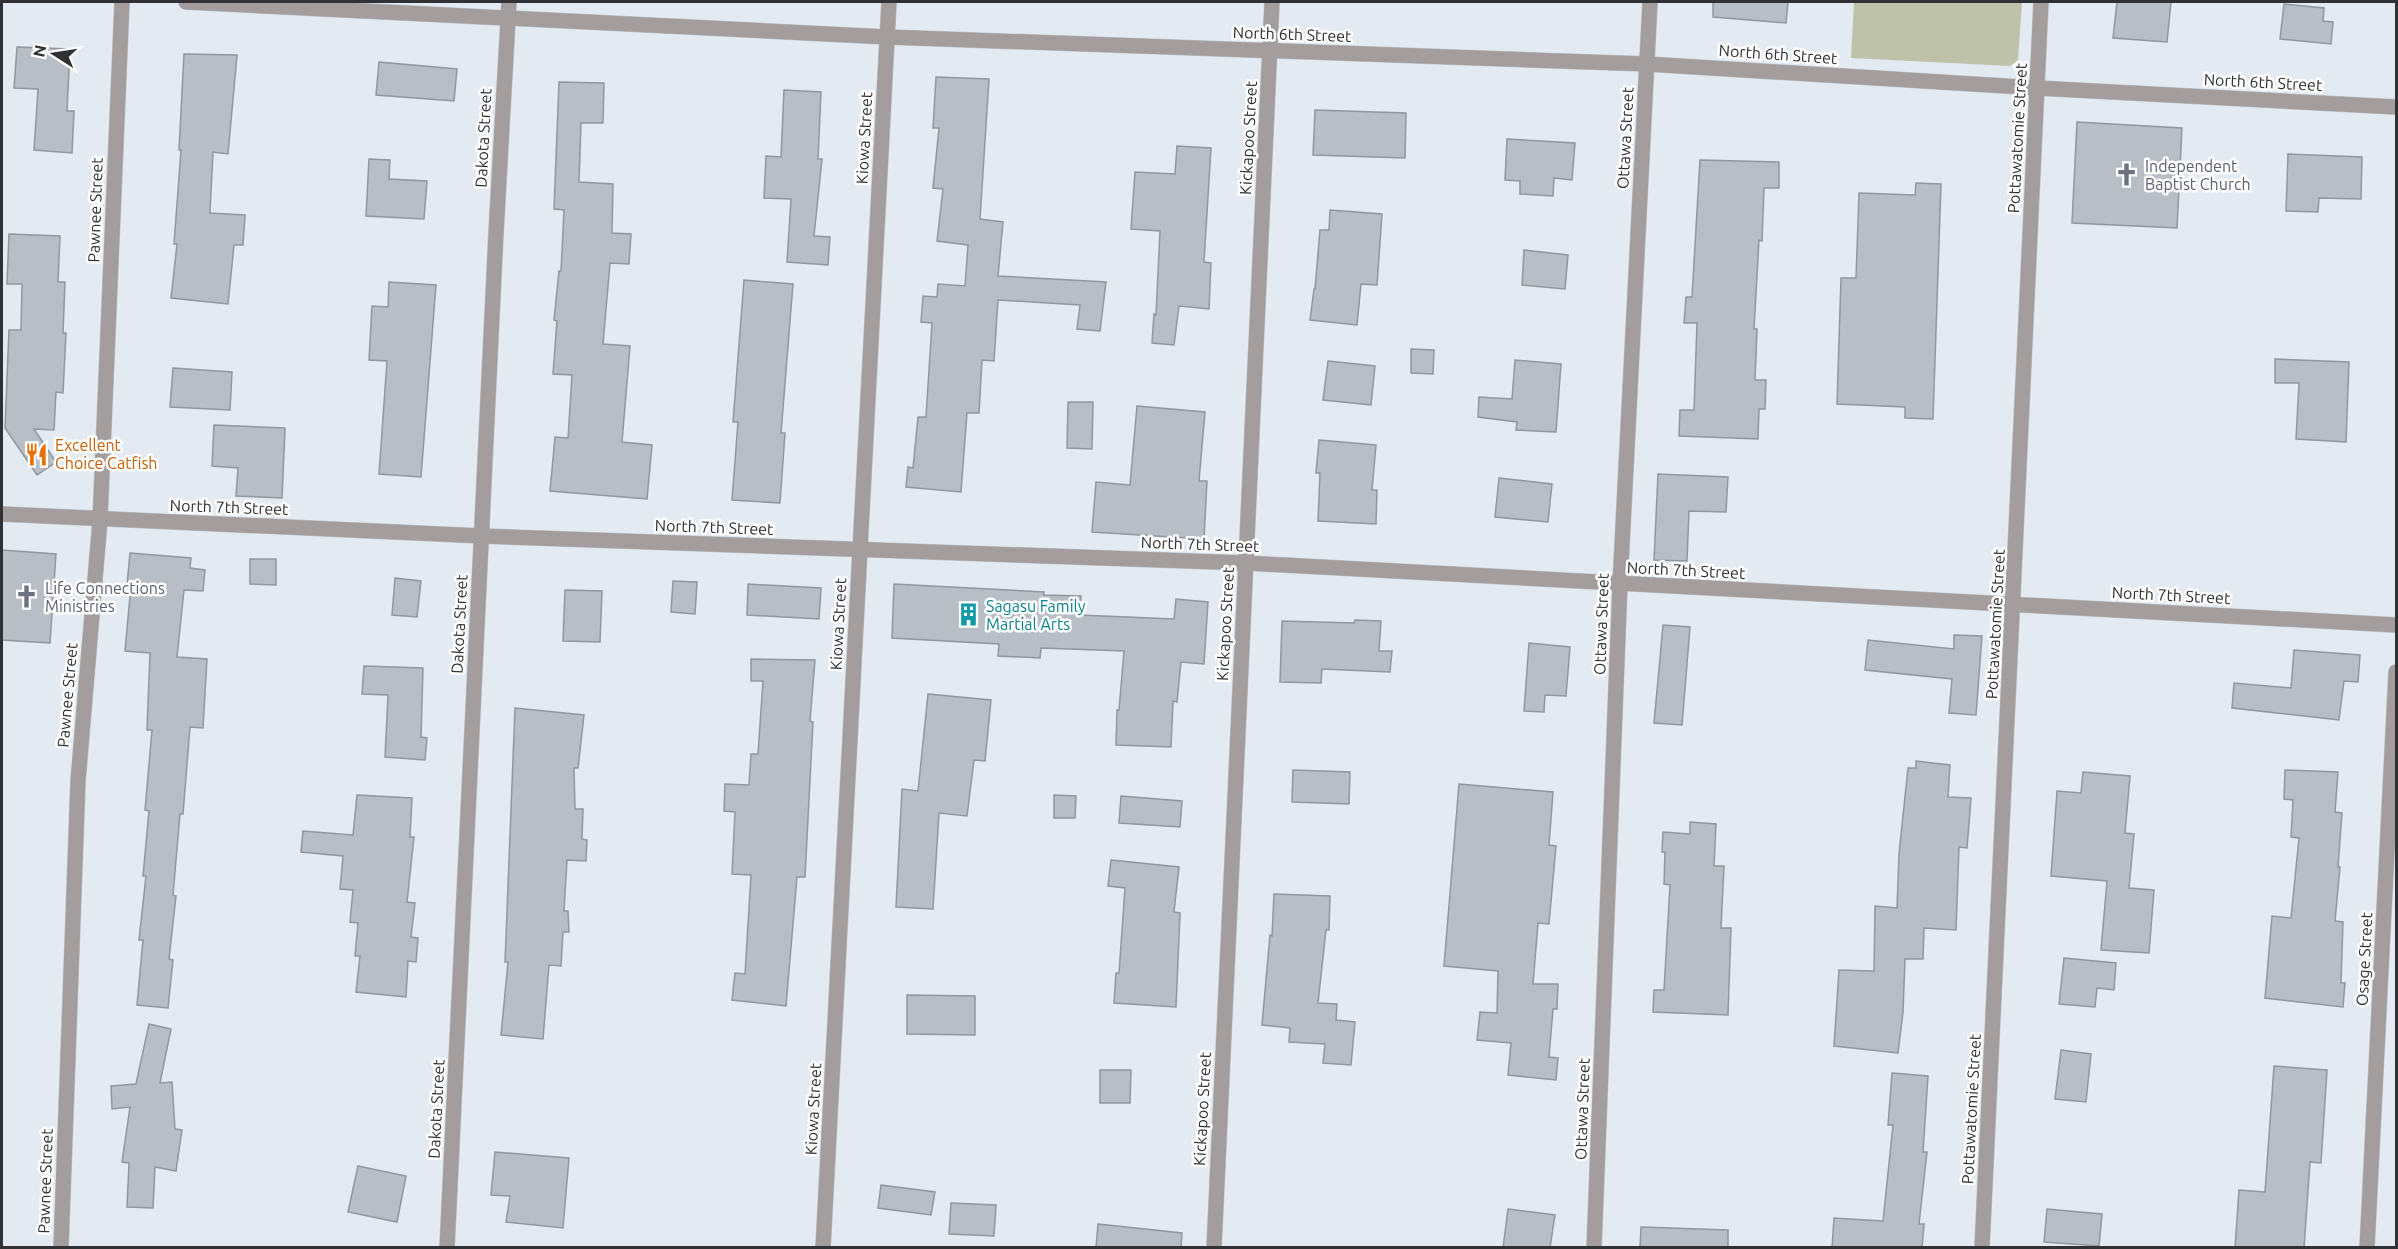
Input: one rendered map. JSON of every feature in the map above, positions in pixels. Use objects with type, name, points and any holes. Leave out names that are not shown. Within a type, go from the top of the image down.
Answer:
[{"type":"street","name":"Pawnee Street","points":[[61,1248],[78,781],[100,520],[122,2]]},
{"type":"street","name":"North 6th Street","points":[[186,2],[509,9],[887,37],[1647,64],[2037,88],[2397,106]]},
{"type":"street","name":"Kiowa Street","points":[[823,1248],[889,2]]},
{"type":"street","name":"Kickapoo Street","points":[[1214,1248],[1272,2]]},
{"type":"street","name":"Ottawa Street","points":[[1594,1248],[1620,584],[1650,2]]},
{"type":"street","name":"Pottawatomie Street","points":[[1982,1248],[2042,2]]},
{"type":"street","name":"Dakota Street","points":[[447,1248],[495,244],[509,9]]},
{"type":"street","name":"North 7th Street","points":[[2,514],[482,536],[1246,563],[2397,625]]},
{"type":"street","name":"Osage Street","points":[[2367,1248],[2397,672]]},
{"type":"green space","points":[[1854,2],[2022,2],[2018,60],[2010,66],[1851,58]]},
{"type":"building","points":[[1713,2],[1788,2],[1786,23],[1713,17]]},
{"type":"building","points":[[2117,2],[2171,2],[2167,42],[2113,38]]},
{"type":"building","points":[[2284,4],[2324,8],[2323,21],[2333,22],[2331,44],[2280,39]]},
{"type":"building","points":[[17,47],[70,49],[67,111],[74,111],[72,153],[34,150],[38,89],[14,88]]},
{"type":"building","points":[[184,54],[237,55],[228,154],[213,152],[210,213],[245,215],[243,245],[234,245],[228,304],[171,298],[177,244],[174,244],[181,150],[179,150]]},
{"type":"building","points":[[379,62],[457,69],[454,101],[376,95]]},
{"type":"building","points":[[936,77],[989,79],[980,219],[1003,222],[998,276],[1106,282],[1100,331],[1077,329],[1080,305],[998,300],[994,361],[982,360],[979,413],[967,413],[961,492],[906,487],[908,467],[913,468],[918,417],[926,417],[932,323],[921,322],[923,296],[937,297],[938,284],[965,286],[968,245],[937,241],[943,189],[933,188],[939,128],[933,128]]},
{"type":"building","points":[[559,82],[604,83],[603,123],[581,123],[579,182],[613,184],[612,233],[631,234],[629,264],[610,263],[603,344],[630,346],[622,442],[652,445],[647,499],[550,491],[555,437],[568,438],[572,375],[553,374],[557,321],[554,320],[559,271],[561,271],[564,210],[554,209]]},
{"type":"building","points":[[784,90],[821,92],[818,159],[822,159],[814,236],[830,237],[828,265],[787,262],[791,199],[764,198],[766,156],[781,157]]},
{"type":"building","points":[[1315,110],[1406,113],[1405,158],[1313,155]]},
{"type":"building","name":"Independent Baptist Church","points":[[2077,122],[2182,128],[2177,228],[2072,223]]},
{"type":"building","points":[[1507,139],[1575,143],[1572,180],[1554,178],[1553,196],[1520,194],[1520,181],[1505,180]]},
{"type":"building","points":[[1177,146],[1211,148],[1204,262],[1211,263],[1209,309],[1179,306],[1174,345],[1152,343],[1154,314],[1156,315],[1160,231],[1131,229],[1135,172],[1175,174]]},
{"type":"building","points":[[2288,154],[2362,157],[2361,199],[2319,198],[2318,212],[2286,211]]},
{"type":"building","points":[[369,159],[390,160],[389,179],[427,181],[424,219],[366,216]]},
{"type":"building","points":[[1700,160],[1779,162],[1779,188],[1764,188],[1762,241],[1759,240],[1754,329],[1757,329],[1755,380],[1766,380],[1765,409],[1759,409],[1758,439],[1679,436],[1680,410],[1694,410],[1697,323],[1684,323],[1686,297],[1692,297]]},
{"type":"building","points":[[1916,183],[1941,184],[1933,419],[1905,418],[1905,407],[1837,404],[1841,278],[1856,278],[1859,193],[1915,195]]},
{"type":"building","points":[[1330,210],[1382,214],[1377,285],[1361,284],[1357,325],[1310,320],[1320,230],[1329,230]]},
{"type":"building","points":[[9,234],[60,236],[58,282],[65,282],[63,333],[66,333],[63,393],[56,392],[54,430],[34,429],[56,462],[37,475],[5,428],[9,330],[21,330],[22,284],[7,284]]},
{"type":"building","points":[[1524,250],[1568,255],[1565,289],[1522,285]]},
{"type":"building","points":[[744,280],[793,284],[781,433],[785,433],[780,503],[732,500],[738,422],[733,422]]},
{"type":"building","points":[[389,282],[436,285],[421,477],[379,474],[387,361],[369,360],[372,306],[388,307]]},
{"type":"building","points":[[1411,349],[1434,350],[1433,374],[1411,373]]},
{"type":"building","points":[[2275,359],[2349,362],[2346,442],[2296,439],[2299,383],[2275,383]]},
{"type":"building","points":[[1515,360],[1561,364],[1556,432],[1516,430],[1517,422],[1478,417],[1479,397],[1512,399]]},
{"type":"building","points":[[1328,361],[1375,366],[1371,405],[1323,400]]},
{"type":"building","points":[[173,368],[232,372],[230,410],[170,407]]},
{"type":"building","points":[[1068,402],[1093,402],[1092,449],[1067,448]]},
{"type":"building","points":[[1137,406],[1205,412],[1199,481],[1207,481],[1204,539],[1092,532],[1096,482],[1130,485]]},
{"type":"building","points":[[214,425],[285,428],[282,498],[236,496],[238,468],[212,466]]},
{"type":"building","points":[[1319,440],[1376,445],[1372,490],[1377,490],[1376,524],[1318,521],[1320,473],[1316,473]]},
{"type":"building","points":[[1658,474],[1728,477],[1726,512],[1689,511],[1687,561],[1654,560]]},
{"type":"building","points":[[1499,478],[1552,484],[1548,522],[1495,517]]},
{"type":"building","name":"Life Connections Ministries","points":[[2,550],[56,554],[50,643],[2,640]]},
{"type":"building","points":[[130,553],[191,558],[190,568],[205,570],[203,591],[184,590],[177,657],[207,659],[203,728],[190,727],[183,814],[180,814],[173,895],[176,896],[169,959],[173,960],[168,1008],[137,1005],[143,940],[139,940],[146,876],[143,876],[149,811],[145,810],[152,730],[147,730],[150,653],[125,651],[131,585],[127,585]]},
{"type":"building","points":[[250,559],[276,559],[276,585],[250,584]]},
{"type":"building","points":[[395,578],[421,581],[417,617],[392,615]]},
{"type":"building","points":[[673,581],[697,582],[695,614],[671,612]]},
{"type":"building","points":[[748,584],[821,588],[819,619],[747,615]]},
{"type":"building","points":[[894,584],[1081,596],[1080,615],[1174,619],[1176,599],[1208,602],[1204,664],[1181,662],[1177,702],[1173,701],[1171,747],[1116,745],[1117,710],[1119,710],[1124,651],[1041,648],[1040,658],[998,656],[999,644],[892,638]]},
{"type":"building","points":[[565,590],[602,591],[600,642],[563,641]]},
{"type":"building","points":[[1355,620],[1381,621],[1379,651],[1392,651],[1390,672],[1322,669],[1321,683],[1280,682],[1282,621],[1354,623]]},
{"type":"building","points":[[1663,625],[1690,627],[1682,725],[1654,723]]},
{"type":"building","points":[[1954,635],[1982,636],[1976,715],[1949,713],[1952,679],[1865,670],[1868,640],[1954,649]]},
{"type":"building","points":[[1529,643],[1570,647],[1566,696],[1545,695],[1544,712],[1524,711]]},
{"type":"building","points":[[2294,650],[2360,655],[2358,682],[2344,681],[2339,720],[2232,708],[2234,683],[2291,688]]},
{"type":"building","points":[[751,659],[815,660],[810,721],[813,722],[805,877],[797,877],[786,1006],[732,1000],[735,973],[745,974],[751,875],[732,874],[735,812],[724,811],[725,784],[749,785],[751,754],[758,754],[763,681],[751,681]]},
{"type":"building","points":[[364,666],[423,668],[421,737],[427,738],[425,760],[385,757],[388,695],[362,694]]},
{"type":"building","points":[[928,694],[991,700],[985,761],[974,760],[967,816],[939,813],[933,909],[896,907],[902,789],[918,791]]},
{"type":"building","points":[[515,708],[584,715],[578,768],[574,768],[575,809],[583,809],[582,839],[587,840],[586,861],[567,860],[564,911],[568,911],[569,932],[563,932],[561,966],[549,965],[543,1039],[501,1035],[508,962],[505,962]]},
{"type":"building","points":[[1916,761],[1950,765],[1948,797],[1971,798],[1967,848],[1959,847],[1956,930],[1924,928],[1923,959],[1905,959],[1903,1012],[1898,1053],[1834,1046],[1839,970],[1874,971],[1875,906],[1897,908],[1899,854],[1908,768],[1916,768]]},
{"type":"building","points":[[1293,770],[1350,772],[1349,804],[1292,802]]},
{"type":"building","points":[[2285,770],[2338,772],[2335,812],[2342,813],[2335,921],[2343,922],[2341,983],[2345,983],[2343,1007],[2265,998],[2272,916],[2291,918],[2299,838],[2291,837],[2293,800],[2284,799]]},
{"type":"building","points":[[2083,772],[2130,776],[2125,833],[2134,834],[2129,888],[2154,890],[2149,953],[2101,950],[2107,881],[2051,876],[2057,791],[2081,793]]},
{"type":"building","points":[[1459,784],[1553,792],[1549,845],[1556,846],[1549,924],[1538,923],[1533,984],[1558,984],[1557,1009],[1553,1009],[1549,1057],[1558,1058],[1556,1080],[1508,1075],[1511,1043],[1477,1040],[1480,1012],[1497,1013],[1498,971],[1444,966]]},
{"type":"building","points":[[357,795],[412,798],[410,837],[414,837],[407,902],[415,903],[411,937],[418,938],[416,962],[408,961],[406,997],[356,992],[360,956],[355,956],[358,923],[350,922],[353,890],[340,889],[343,856],[301,852],[303,831],[353,835]]},
{"type":"building","points":[[1054,795],[1076,796],[1075,818],[1054,818]]},
{"type":"building","points":[[1121,796],[1182,801],[1180,827],[1119,823]]},
{"type":"building","points":[[1690,822],[1716,824],[1714,866],[1724,866],[1721,928],[1731,928],[1728,1015],[1653,1012],[1654,990],[1664,990],[1670,885],[1664,884],[1663,832],[1690,834]]},
{"type":"building","points":[[1111,860],[1179,867],[1174,912],[1180,913],[1176,1007],[1114,1003],[1116,973],[1119,973],[1125,888],[1108,886]]},
{"type":"building","points":[[1274,894],[1330,896],[1329,930],[1326,930],[1318,1003],[1337,1004],[1336,1020],[1355,1022],[1351,1065],[1323,1063],[1325,1044],[1289,1042],[1290,1028],[1262,1025],[1270,935],[1272,936]]},
{"type":"building","points":[[2064,958],[2116,963],[2114,990],[2097,988],[2095,1007],[2059,1004]]},
{"type":"building","points":[[907,995],[975,996],[975,1035],[907,1034]]},
{"type":"building","points":[[149,1024],[171,1029],[160,1083],[172,1082],[175,1129],[182,1130],[176,1171],[155,1167],[153,1208],[127,1207],[129,1163],[122,1162],[130,1107],[112,1109],[111,1086],[136,1084]]},
{"type":"building","points":[[2061,1050],[2091,1054],[2086,1102],[2055,1099]]},
{"type":"building","points":[[2274,1066],[2327,1070],[2321,1163],[2310,1162],[2304,1248],[2235,1248],[2239,1190],[2265,1192]]},
{"type":"building","points":[[1100,1070],[1131,1070],[1130,1103],[1100,1103]]},
{"type":"building","points":[[1892,1073],[1928,1076],[1923,1152],[1927,1152],[1919,1224],[1924,1224],[1922,1248],[1832,1248],[1834,1218],[1883,1221],[1893,1125],[1888,1125]]},
{"type":"building","points":[[495,1152],[569,1158],[563,1228],[506,1222],[510,1196],[491,1195]]},
{"type":"building","points":[[358,1166],[406,1176],[397,1222],[348,1212]]},
{"type":"building","points":[[881,1185],[935,1192],[931,1215],[878,1208]]},
{"type":"building","points":[[951,1203],[996,1205],[994,1236],[949,1234]]},
{"type":"building","points":[[1508,1209],[1555,1215],[1550,1248],[1503,1248]]},
{"type":"building","points":[[2047,1209],[2102,1214],[2099,1246],[2044,1242]]},
{"type":"building","points":[[1098,1224],[1182,1233],[1181,1248],[1096,1248]]},
{"type":"building","points":[[1641,1227],[1728,1230],[1728,1248],[1640,1248]]},
{"type":"place","name":"Independent Baptist Church","points":[[2127,175]]},
{"type":"place","name":"Excellent Choice Catfish","points":[[37,454]]},
{"type":"place","name":"Life Connections Ministries","points":[[27,597]]},
{"type":"place","name":"Sagasu Family Martial Arts","points":[[968,615]]}]
